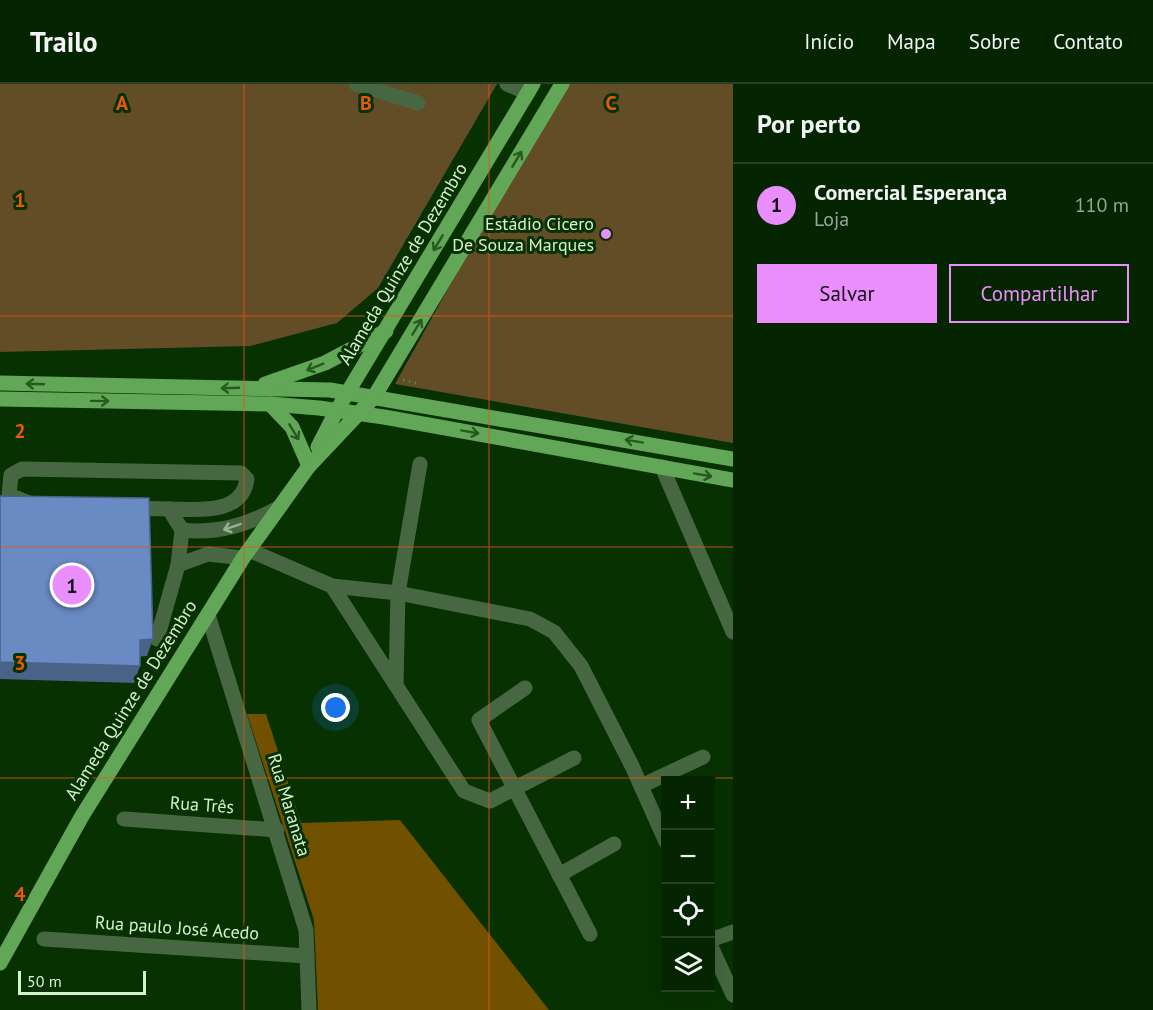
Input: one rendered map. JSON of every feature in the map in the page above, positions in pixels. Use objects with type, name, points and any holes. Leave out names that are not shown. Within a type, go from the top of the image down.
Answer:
[{"type":"main road","name":"Alameda Quinze de Dezembro","points":[[0,963],[82,816],[246,554],[309,466],[374,397],[561,84]]},
{"type":"main road","name":"Alameda Quinze de Dezembro","points":[[309,466],[338,410],[530,88]]},
{"type":"main road","points":[[257,387],[325,363],[386,331]]},
{"type":"main road","points":[[0,383],[194,389],[257,387],[348,393],[733,459]]},
{"type":"main road","points":[[0,399],[270,404],[338,410],[733,480]]},
{"type":"main road","points":[[270,404],[292,427],[309,466]]},
{"type":"street","points":[[356,84],[418,103]]},
{"type":"street","points":[[507,84],[530,88]]},
{"type":"street","points":[[396,685],[398,593],[420,464]]},
{"type":"street","points":[[662,467],[733,632]]},
{"type":"street","points":[[43,505],[31,504],[9,495],[11,475],[22,469],[241,473],[248,479],[246,489],[233,503],[215,509],[115,507]]},
{"type":"street","points":[[182,530],[207,533],[225,530],[278,508]]},
{"type":"street","points":[[157,639],[178,565],[182,530],[169,509]]},
{"type":"street","points":[[178,565],[208,554],[246,554],[332,586],[398,593],[530,619],[554,632],[581,666],[661,831]]},
{"type":"street","points":[[332,586],[464,791],[490,801],[574,758]]},
{"type":"street","name":"Rua Maranata","points":[[208,615],[277,830],[306,930],[309,1010]]},
{"type":"street","points":[[525,688],[478,720],[590,934]]},
{"type":"street","points":[[641,786],[703,757]]},
{"type":"street","name":"Rua Três","points":[[124,819],[277,830]]},
{"type":"street","points":[[559,875],[614,844]]},
{"type":"street","points":[[715,940],[733,932]]},
{"type":"street","name":"Rua paulo José Acedo","points":[[44,939],[307,956]]},
{"type":"street","points":[[715,952],[733,995]]},
{"type":"shaded area","points":[[0,84],[497,84],[378,288],[337,323],[250,346],[0,352]]},
{"type":"shaded area","name":"Estádio Cicero De Souza Marques","points":[[562,84],[733,84],[733,443],[395,384]]},
{"type":"shaded area","points":[[247,714],[266,714],[301,823],[400,820],[549,1010],[318,1010],[314,920]]},
{"type":"building","points":[[0,496],[149,498],[153,639],[140,640],[140,666],[0,662]]},
{"type":"place","name":"Estádio Cicero De Souza Marques","points":[[606,234]]},
{"type":"place","name":"Comercial Esperança","points":[[72,585]]}]
